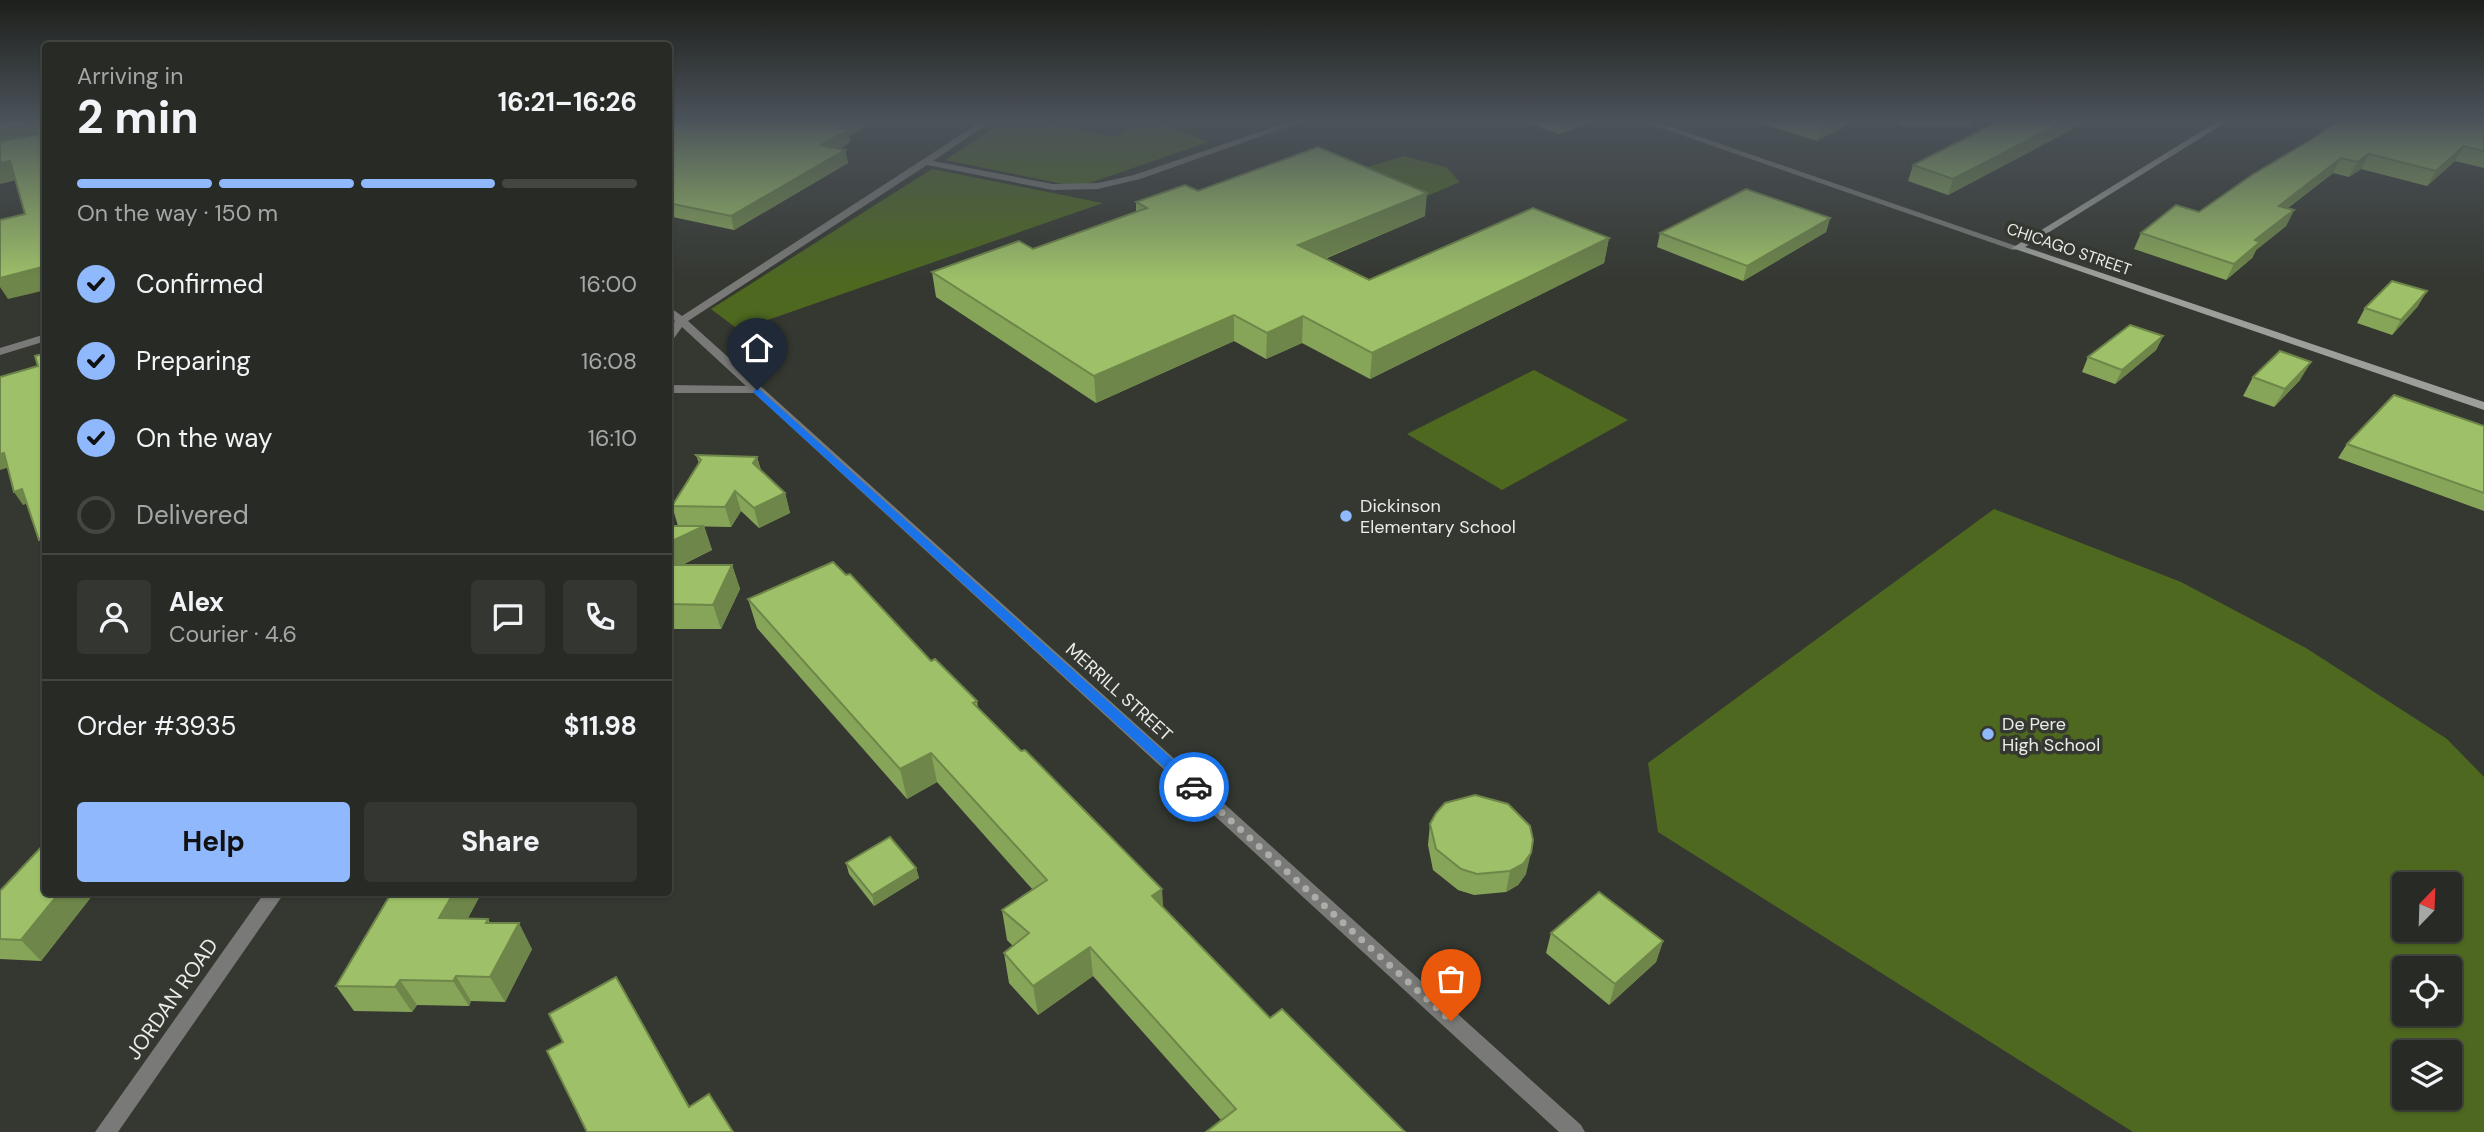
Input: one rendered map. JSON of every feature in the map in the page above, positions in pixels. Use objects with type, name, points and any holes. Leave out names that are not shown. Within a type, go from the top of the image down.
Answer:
[{"type":"street","points":[[672,333],[681,321],[907,174]]},
{"type":"street","points":[[986,174],[1053,187],[1098,186],[1146,174]]},
{"type":"street","name":"CHICAGO STREET","points":[[1800,174],[2484,406]]},
{"type":"street","points":[[2017,248],[2138,174]]},
{"type":"street","name":"MERRILL STREET","points":[[672,313],[1574,1132]]},
{"type":"street","points":[[0,352],[42,338]]},
{"type":"street","points":[[672,389],[757,390]]},
{"type":"street","name":"JORDAN ROAD","points":[[106,1132],[273,896]]},
{"type":"green space","points":[[924,174],[956,174],[1103,203],[739,330],[711,309]]},
{"type":"green space","points":[[1013,174],[1116,174],[1078,187]]},
{"type":"green space","points":[[1350,174],[1452,174],[1460,182],[1415,201]]},
{"type":"green space","points":[[1534,370],[1628,420],[1502,490],[1407,434]]},
{"type":"green space","name":"De Pere High School","points":[[1994,509],[2181,582],[2306,648],[2447,739],[2484,777],[2484,1132],[2133,1132],[1658,832],[1648,763]]},
{"type":"building","points":[[14,174],[42,174],[42,267],[0,278],[0,220],[25,214]]},
{"type":"building","points":[[672,174],[804,174],[731,216],[672,204]]},
{"type":"building","points":[[1245,174],[1382,174],[1427,193],[1298,245],[1369,280],[1533,208],[1609,238],[1372,353],[1303,316],[1267,333],[1234,315],[1094,376],[932,272],[1019,241],[1033,249],[1147,208],[1136,202],[1185,185],[1198,191]]},
{"type":"building","points":[[1938,174],[1963,174],[1953,179]]},
{"type":"building","points":[[2321,174],[2279,206],[2294,210],[2255,240],[2260,242],[2234,264],[2141,233],[2176,205],[2199,212],[2252,175]]},
{"type":"building","points":[[1746,189],[1830,218],[1747,266],[1660,233]]},
{"type":"building","points":[[2392,281],[2427,291],[2401,320],[2365,308]]},
{"type":"building","points":[[2130,325],[2163,336],[2122,370],[2088,357]]},
{"type":"building","points":[[2280,351],[2311,362],[2285,389],[2253,377]]},
{"type":"building","points":[[42,354],[42,539],[39,540],[22,489],[14,492],[4,453],[0,454],[0,377],[38,366],[35,356]]},
{"type":"building","points":[[2394,395],[2484,426],[2484,493],[2347,444]]},
{"type":"building","points":[[696,455],[757,457],[753,463],[785,493],[754,508],[735,491],[725,507],[672,506],[701,460]]},
{"type":"building","points":[[672,526],[704,526],[672,541]]},
{"type":"building","points":[[833,562],[846,575],[850,574],[931,661],[935,659],[977,701],[973,703],[1021,751],[1025,750],[1162,889],[1152,896],[1270,1018],[1282,1009],[1405,1132],[1206,1132],[1236,1109],[1090,947],[1033,986],[1004,953],[1029,933],[1002,910],[1047,880],[931,753],[900,769],[748,599]]},
{"type":"building","points":[[672,565],[732,565],[713,605],[672,604]]},
{"type":"building","points":[[1475,795],[1508,804],[1530,826],[1533,840],[1531,853],[1523,864],[1510,871],[1477,874],[1461,869],[1436,849],[1430,824],[1436,813],[1445,803]]},
{"type":"building","points":[[890,837],[916,868],[872,895],[846,863]]},
{"type":"building","points":[[42,846],[42,896],[57,896],[21,940],[0,939],[0,891]]},
{"type":"building","points":[[1599,892],[1663,941],[1615,984],[1551,933]]},
{"type":"building","points":[[390,896],[452,896],[439,918],[519,923],[490,977],[456,976],[453,981],[400,980],[395,987],[336,986]]},
{"type":"building","points":[[616,977],[689,1107],[709,1094],[733,1132],[587,1132],[547,1051],[563,1042],[549,1014]]},
{"type":"way so far","points":[[1194,787],[1451,1021]]},
{"type":"place","name":"Dickinson Elementary School","points":[[1346,516]]},
{"type":"place","name":"De Pere High School","points":[[1988,734]]},
{"type":"route","points":[[757,390],[1194,787]]}]
